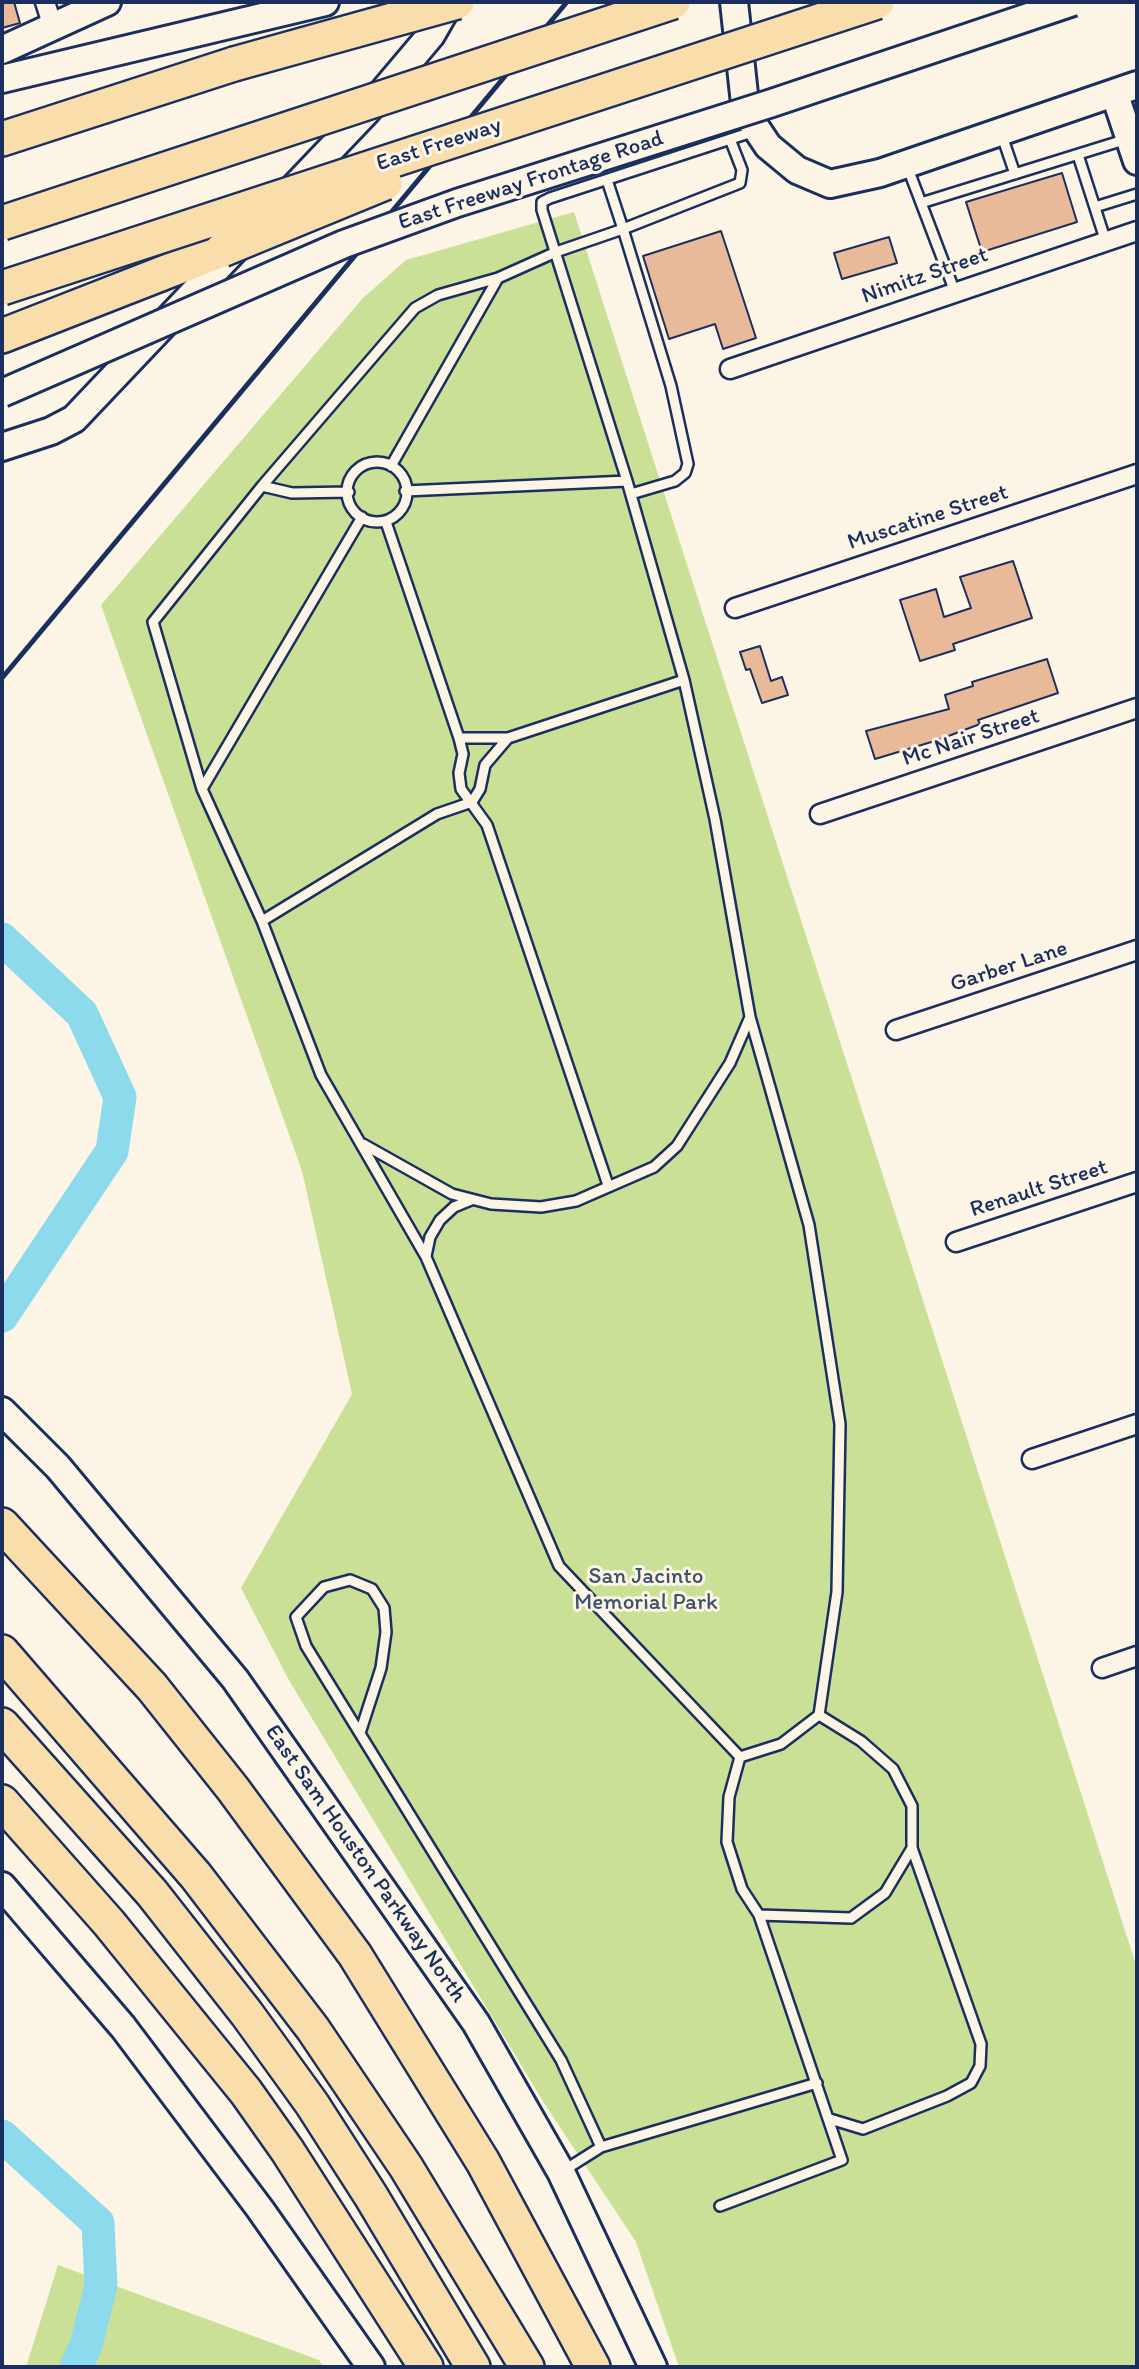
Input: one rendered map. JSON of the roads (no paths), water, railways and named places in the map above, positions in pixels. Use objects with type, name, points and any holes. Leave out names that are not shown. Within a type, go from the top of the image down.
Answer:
[{"type":"highway","points":[[2,139],[270,52],[457,2]]},
{"type":"highway","points":[[2,223],[673,2]]},
{"type":"highway","name":"East Freeway","points":[[2,288],[877,2]]},
{"type":"highway","points":[[2,336],[621,87]]},
{"type":"highway","points":[[2,148],[141,94]]},
{"type":"highway","points":[[2,345],[113,293]]},
{"type":"highway","points":[[2,1525],[113,1643],[210,1760],[355,1955],[434,2080],[516,2220],[593,2367]]},
{"type":"highway","points":[[2,1652],[196,1876],[313,2029],[406,2167],[527,2367]]},
{"type":"highway","points":[[2,1724],[152,1893],[247,2014],[312,2104],[371,2196],[473,2367]]},
{"type":"highway","points":[[2,1802],[65,1870],[201,2035],[287,2150],[426,2367]]},
{"type":"main road","points":[[2,50],[107,2]]},
{"type":"main road","points":[[2,79],[325,2]]},
{"type":"main road","points":[[2,447],[51,431],[74,419],[94,402],[366,112],[431,35],[450,2]]},
{"type":"main road","points":[[734,2],[746,113],[768,146],[797,170],[830,184],[906,164],[1126,90],[1133,150]]},
{"type":"main road","name":"East Freeway Frontage Road","points":[[2,393],[344,244],[457,203],[772,103],[1073,2]]},
{"type":"main road","name":"East Sam Houston Parkway North","points":[[2,1411],[58,1467],[235,1679],[476,2023],[561,2172],[653,2367]]},
{"type":"main road","points":[[2,1886],[123,2027],[260,2209],[371,2367]]},
{"type":"street","points":[[44,2],[53,27]]},
{"type":"street","name":"Nimitz Street","points":[[730,369],[1137,231]]},
{"type":"street","name":"Muscatine Street","points":[[735,608],[1137,474]]},
{"type":"street","name":"Mc Nair Street","points":[[820,814],[1137,708]]},
{"type":"street","name":"Garber Lane","points":[[896,1030],[1137,950]]},
{"type":"street","name":"Renault Street","points":[[956,1242],[1137,1182]]},
{"type":"street","points":[[1032,1459],[1137,1424]]},
{"type":"street","points":[[1101,1668],[1137,1656]]},
{"type":"lane","points":[[740,1757],[781,1744],[819,1715],[837,1592],[840,1424],[809,1226],[750,1017],[715,820],[684,680],[631,494],[542,202],[758,131]]},
{"type":"lane","points":[[1000,132],[1015,174]]},
{"type":"lane","points":[[730,139],[742,170],[740,183],[556,252],[498,278],[438,295],[415,308],[262,486],[153,622],[202,789],[262,921],[321,1075],[426,1257],[559,1566],[740,1757]]},
{"type":"lane","points":[[921,204],[1078,155],[1133,150]]},
{"type":"lane","points":[[1078,155],[1106,242]]},
{"type":"lane","points":[[906,164],[955,292]]},
{"type":"lane","points":[[607,180],[671,386],[688,464],[685,473],[675,481],[631,494]]},
{"type":"lane","points":[[1095,207],[1137,194]]},
{"type":"lane","points":[[391,466],[498,278]]},
{"type":"lane","points":[[376,460],[391,466],[400,477],[405,491],[398,514],[386,522],[373,523],[362,517],[353,506],[349,492],[351,476],[362,464],[376,460]]},
{"type":"lane","points":[[405,491],[627,481]]},
{"type":"lane","points":[[262,486],[292,493],[349,492]]},
{"type":"lane","points":[[202,789],[362,517]]},
{"type":"lane","points":[[386,522],[459,738],[463,754],[459,773],[461,789],[487,825],[608,1185]]},
{"type":"lane","points":[[459,738],[508,738],[684,680]]},
{"type":"lane","points":[[262,921],[437,814],[472,802],[480,789],[485,765],[508,738]]},
{"type":"lane","points":[[363,1144],[452,1195],[491,1204],[541,1207],[576,1201],[654,1167],[677,1146],[730,1063],[750,1017]]},
{"type":"lane","points":[[426,1257],[430,1237],[440,1220],[454,1206],[473,1200]]},
{"type":"lane","points":[[360,1733],[381,1668],[386,1632],[384,1608],[372,1589],[350,1580],[324,1587],[296,1617],[306,1646],[561,2060],[601,2147]]},
{"type":"lane","points":[[819,1715],[861,1741],[893,1769],[912,1806],[912,1848],[981,2044],[980,2066],[971,2082],[947,2095],[863,2129],[830,2119]]},
{"type":"lane","points":[[720,2206],[842,2160],[759,1915],[742,1889],[727,1842],[729,1797],[740,1757]]},
{"type":"lane","points":[[759,1915],[851,1917],[885,1893],[912,1848]]},
{"type":"lane","points":[[561,2172],[601,2147],[817,2083]]},
{"type":"waterway","points":[[2,939],[82,1014],[120,1097],[112,1151],[2,1316]]},
{"type":"waterway","points":[[2,2136],[98,2223],[101,2286],[86,2345],[76,2367]]},
{"type":"railway","points":[[2,678],[567,2]]},
{"type":"park label","name":"San Jacinto Memorial Park","points":[[646,1590]]}]
